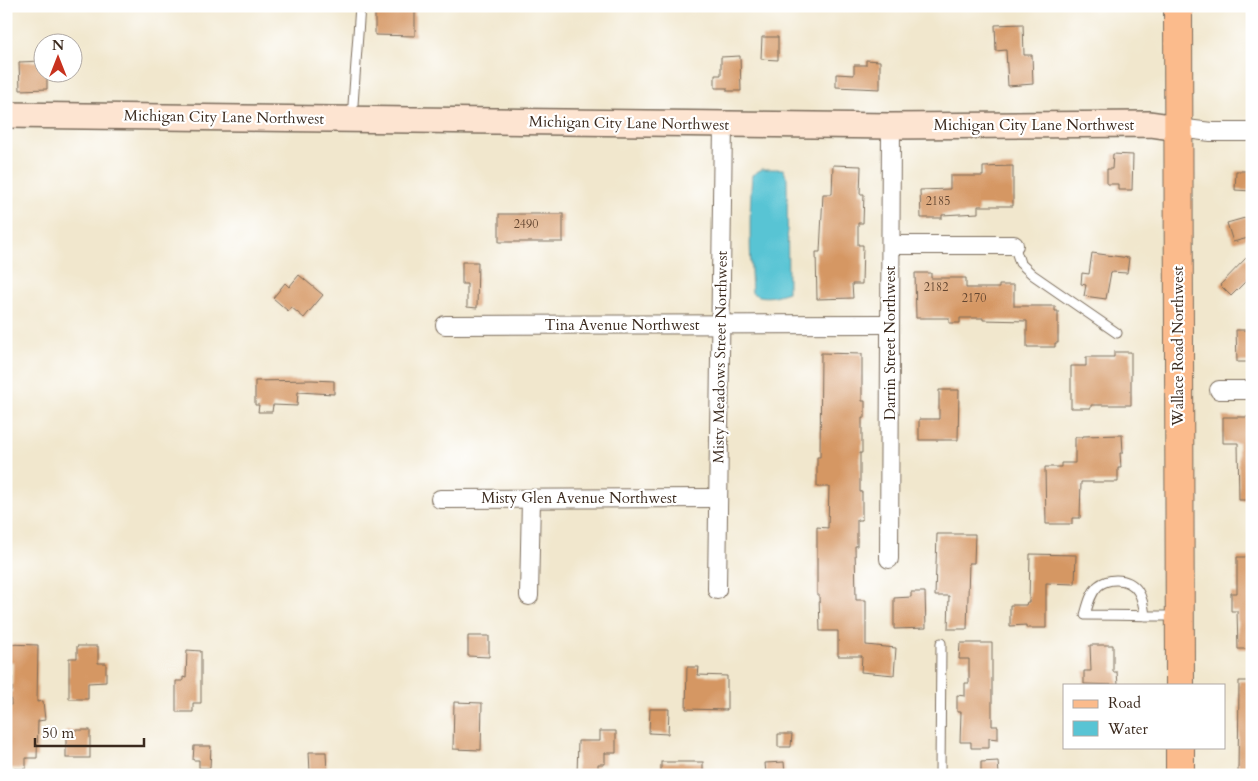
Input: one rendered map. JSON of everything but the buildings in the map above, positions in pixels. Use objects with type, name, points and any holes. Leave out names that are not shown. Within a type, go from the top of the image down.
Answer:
[{"type":"main road","name":"Wallace Road Northwest","points":[[1178,6],[1180,684]]},
{"type":"main road","points":[[1180,748],[1180,775]]},
{"type":"street","name":"Michigan City Lane Northwest","points":[[6,114],[891,126],[1150,124],[1211,132],[1252,132]]},
{"type":"street","name":"Misty Meadows Street Northwest","points":[[716,590],[723,124]]},
{"type":"street","name":"Darrin Street Northwest","points":[[889,559],[891,126]]},
{"type":"street","points":[[890,245],[1014,245]]},
{"type":"street","name":"Tina Avenue Northwest","points":[[445,325],[890,324]]},
{"type":"street","points":[[1219,390],[1252,390]]},
{"type":"street","points":[[530,596],[531,498]]},
{"type":"street","name":"Misty Glen Avenue Northwest","points":[[440,499],[718,498]]},
{"type":"lane","points":[[352,119],[360,6]]},
{"type":"lane","points":[[1014,245],[1020,263],[1033,276],[1117,333]]},
{"type":"lane","points":[[1145,616],[1143,598],[1138,590],[1130,582],[1121,580],[1110,580],[1098,585],[1089,600],[1085,615],[1136,616],[1145,616],[1180,616]]},
{"type":"lane","points":[[940,775],[941,643]]},
{"type":"water","points":[[762,169],[783,169],[787,178],[788,292],[770,297],[752,293],[750,204],[752,175]]}]
